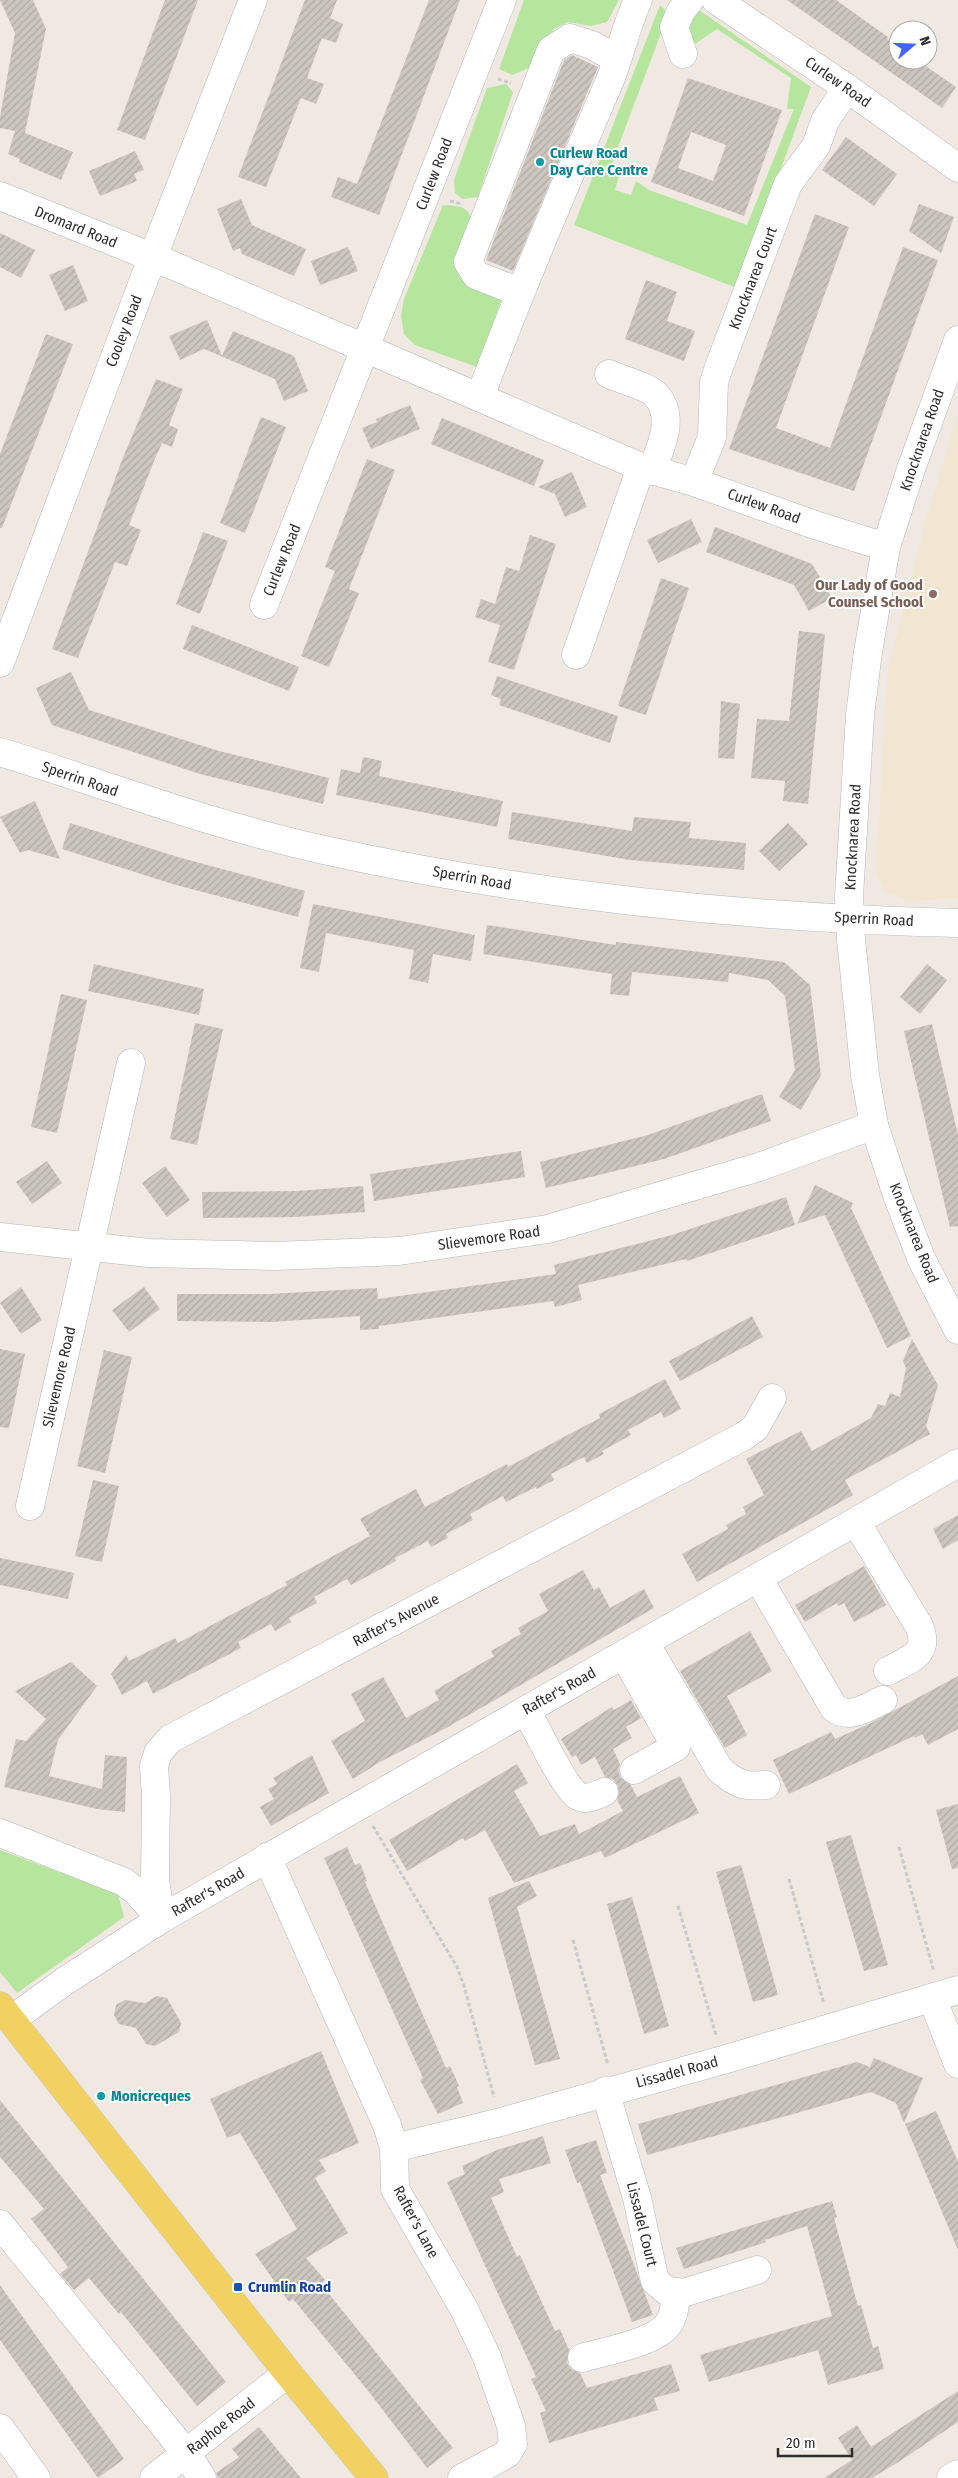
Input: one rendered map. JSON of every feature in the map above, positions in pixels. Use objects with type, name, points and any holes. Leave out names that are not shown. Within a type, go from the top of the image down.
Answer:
[{"type":"main road","points":[[6,2013],[288,2373],[374,2478]]},
{"type":"street","name":"Cooley Road","points":[[0,663],[253,0]]},
{"type":"street","name":"Curlew Road","points":[[264,605],[502,0]]},
{"type":"street","points":[[480,397],[519,292],[608,85],[628,21],[638,0]]},
{"type":"street","points":[[683,54],[674,27],[681,11],[690,0]]},
{"type":"street","name":"Curlew Road","points":[[716,0],[847,88],[958,168]]},
{"type":"street","points":[[519,292],[476,275],[468,262],[551,50],[570,38],[592,45],[617,59]]},
{"type":"street","name":"Knocknarea Court","points":[[694,482],[712,437],[714,382],[788,184],[814,150],[825,122],[847,88]]},
{"type":"street","name":"Dromard Road","points":[[0,196],[153,258]]},
{"type":"street","name":"Curlew Road","points":[[153,258],[646,469],[694,482],[815,525],[886,547]]},
{"type":"street","name":"Knocknarea Road","points":[[958,340],[914,460],[886,547],[868,652],[860,715],[849,896],[864,1075],[874,1125],[897,1195],[922,1258],[958,1330]]},
{"type":"street","points":[[576,656],[646,469],[667,427],[664,411],[655,394],[609,374]]},
{"type":"street","name":"Sperrin Road","points":[[0,752],[169,809],[325,851],[514,886],[615,901],[727,912],[958,923]]},
{"type":"street","name":"Slievemore Road","points":[[30,1506],[131,1064]]},
{"type":"street","name":"Slievemore Road","points":[[0,1237],[149,1253],[275,1256],[399,1251],[548,1229],[759,1167],[874,1125]]},
{"type":"street","name":"Rafter's Avenue","points":[[161,1919],[155,1880],[156,1796],[154,1766],[158,1753],[170,1739],[744,1436],[755,1428],[772,1398]]},
{"type":"street","name":"Rafter's Road","points":[[6,2013],[65,1981],[161,1919],[267,1857],[958,1463]]},
{"type":"street","points":[[856,1522],[919,1626],[924,1638],[923,1646],[916,1655],[888,1671]]},
{"type":"street","points":[[758,1578],[834,1708],[842,1713],[852,1714],[883,1700]]},
{"type":"street","points":[[634,1649],[676,1747],[634,1770]]},
{"type":"street","points":[[634,1649],[720,1770],[736,1784],[766,1785]]},
{"type":"street","points":[[526,1710],[566,1781],[578,1796],[588,1799],[604,1792]]},
{"type":"street","name":"Rafter's Road","points":[[0,1833],[124,1882],[138,1892],[161,1919]]},
{"type":"street","name":"Rafter's Lane","points":[[267,1857],[387,2125],[394,2148],[395,2189],[464,2309],[487,2357],[512,2426],[513,2444],[507,2454],[462,2478]]},
{"type":"street","points":[[943,1995],[958,2064]]},
{"type":"street","name":"Lissadel Road","points":[[394,2148],[501,2122],[610,2090],[723,2060],[943,1995]]},
{"type":"street","name":"Lissadel Court","points":[[610,2090],[637,2198],[655,2281],[667,2291],[676,2292]]},
{"type":"street","points":[[5,2240],[186,2454],[202,2478]]},
{"type":"street","points":[[582,2358],[649,2338],[663,2330],[670,2322],[674,2310],[676,2292],[683,2293],[757,2270]]},
{"type":"street","name":"Raphoe Road","points":[[154,2478],[288,2373]]},
{"type":"street","points":[[0,2428],[36,2478]]},
{"type":"street","points":[[951,2478],[958,2474]]},
{"type":"path","points":[[475,71],[535,91]]},
{"type":"path","points":[[427,194],[488,211]]},
{"type":"path","points":[[361,1804],[457,1967],[464,1986],[501,2122]]},
{"type":"path","points":[[899,1847],[943,1995]]},
{"type":"path","points":[[790,1879],[831,2028]]},
{"type":"path","points":[[678,1906],[723,2060]]},
{"type":"path","points":[[573,1940],[610,2090]]},
{"type":"shaded area","name":"Our Lady of Good Counsel School","points":[[958,414],[958,898],[912,901],[886,893],[876,874],[888,670],[927,518]]},
{"type":"green space","points":[[524,0],[619,0],[607,22],[591,26],[568,22],[554,29],[529,68],[512,75],[499,69]]},
{"type":"green space","points":[[660,5],[665,10],[666,20],[609,171],[619,176],[615,190],[631,195],[636,181],[649,190],[747,225],[794,109],[787,109],[791,78],[717,29],[695,44],[689,40],[685,27],[696,8],[811,87],[737,288],[574,225]]},
{"type":"green space","points":[[506,84],[513,92],[478,197],[463,199],[455,193],[454,180],[487,88]]},
{"type":"green space","points":[[443,205],[463,208],[469,213],[472,220],[472,236],[462,268],[502,298],[477,367],[415,345],[404,334],[401,316],[404,299]]},
{"type":"green space","points":[[0,1850],[118,1894],[124,1917],[17,1993],[0,1972]]},
{"type":"building","points":[[0,0],[33,0],[46,29],[25,133],[73,152],[61,180],[19,162],[20,159],[8,154],[15,131],[0,128],[0,117],[15,33]]},
{"type":"building","points":[[165,0],[198,0],[145,140],[117,130]]},
{"type":"building","points":[[305,0],[337,0],[330,18],[343,24],[336,43],[322,38],[307,78],[324,84],[316,104],[301,98],[266,187],[238,177]]},
{"type":"building","points":[[429,0],[460,0],[379,215],[331,197],[338,177],[357,184]]},
{"type":"building","points":[[787,0],[836,0],[888,37],[888,70],[931,70],[956,87],[942,108]]},
{"type":"building","name":"Curlew Road Day Care Centre","points":[[572,55],[598,67],[513,271],[486,260],[564,60]]},
{"type":"building","points":[[688,78],[782,110],[744,216],[651,182]],"holes":[[[691,132],[726,145],[713,181],[678,168]]]},
{"type":"building","points":[[846,137],[897,174],[874,206],[822,170]]},
{"type":"building","points":[[135,151],[144,170],[134,174],[137,181],[100,196],[89,171]]},
{"type":"building","points":[[241,199],[252,225],[306,249],[294,276],[242,254],[240,248],[233,251],[217,209]]},
{"type":"building","points":[[919,204],[954,217],[941,253],[909,231]]},
{"type":"building","points":[[815,214],[849,227],[776,428],[830,448],[903,247],[938,260],[854,491],[729,449]]},
{"type":"building","points":[[0,233],[35,250],[21,278],[0,267]]},
{"type":"building","points":[[348,247],[358,271],[320,285],[311,261]]},
{"type":"building","points":[[73,265],[88,301],[65,311],[49,275]]},
{"type":"building","points":[[646,280],[677,292],[667,321],[695,331],[684,361],[625,339]]},
{"type":"building","points":[[207,320],[222,356],[233,331],[294,356],[308,391],[284,401],[275,379],[204,349],[180,360],[169,336]]},
{"type":"building","points":[[46,334],[73,344],[2,528],[0,528],[0,454]]},
{"type":"building","points":[[156,379],[183,389],[169,425],[178,429],[172,447],[162,443],[154,461],[129,525],[141,530],[127,566],[115,562],[78,658],[52,649],[122,460]]},
{"type":"building","points":[[410,405],[420,429],[371,449],[362,428],[377,422],[376,419]]},
{"type":"building","points":[[261,417],[286,427],[245,533],[220,523]]},
{"type":"building","points":[[442,418],[544,460],[534,486],[431,444]]},
{"type":"building","points":[[367,459],[395,470],[349,589],[359,593],[329,667],[301,656],[335,571],[325,567]]},
{"type":"building","points":[[572,472],[587,507],[565,517],[555,494],[538,487]]},
{"type":"building","points":[[691,519],[702,542],[658,563],[647,540]]},
{"type":"building","points":[[715,527],[812,564],[832,598],[809,611],[794,585],[706,552]]},
{"type":"building","points":[[203,532],[228,541],[200,614],[176,604]]},
{"type":"building","points":[[530,535],[556,544],[514,670],[488,662],[500,625],[475,617],[481,599],[495,604],[506,567],[519,571]]},
{"type":"building","points":[[661,578],[689,588],[646,715],[618,706]]},
{"type":"building","points":[[192,625],[299,667],[289,691],[183,649]]},
{"type":"building","points":[[799,631],[825,634],[808,804],[783,801],[785,781],[751,778],[757,719],[789,721]]},
{"type":"building","points":[[71,672],[89,710],[219,751],[329,778],[323,804],[200,774],[52,725],[36,688]]},
{"type":"building","points":[[497,676],[618,716],[610,743],[499,705],[501,699],[491,695]]},
{"type":"building","points":[[721,701],[740,704],[734,759],[718,758]]},
{"type":"building","points":[[363,757],[382,761],[379,776],[503,801],[497,827],[336,795],[341,769],[360,773]]},
{"type":"building","points":[[35,801],[60,859],[28,850],[20,853],[0,817]]},
{"type":"building","points":[[512,812],[632,831],[634,817],[691,822],[689,838],[746,843],[744,870],[630,860],[508,839]]},
{"type":"building","points":[[70,823],[181,858],[305,891],[298,917],[176,885],[62,849]]},
{"type":"building","points":[[788,823],[808,844],[779,871],[759,851]]},
{"type":"building","points":[[313,904],[475,935],[471,961],[433,954],[428,983],[409,979],[414,950],[326,933],[319,972],[300,968]]},
{"type":"building","points":[[487,925],[616,945],[616,942],[784,962],[810,985],[821,1075],[801,1110],[779,1097],[795,1070],[785,996],[768,980],[729,973],[728,982],[632,972],[629,996],[610,994],[612,974],[483,954]]},
{"type":"building","points":[[94,964],[204,989],[199,1015],[88,991]]},
{"type":"building","points":[[927,964],[947,980],[920,1014],[900,997]]},
{"type":"building","points":[[61,994],[87,1000],[57,1133],[31,1127]]},
{"type":"building","points":[[195,1023],[223,1029],[197,1145],[170,1139]]},
{"type":"building","points":[[932,1024],[958,1135],[958,1226],[950,1227],[904,1031]]},
{"type":"building","points":[[762,1094],[771,1121],[664,1159],[546,1188],[540,1162],[648,1135]]},
{"type":"building","points":[[521,1151],[525,1177],[374,1201],[370,1174]]},
{"type":"building","points":[[47,1161],[62,1183],[32,1204],[16,1182]]},
{"type":"building","points":[[165,1166],[190,1200],[167,1217],[142,1183]]},
{"type":"building","points":[[815,1185],[853,1203],[851,1208],[911,1336],[887,1348],[825,1215],[797,1224]]},
{"type":"building","points":[[363,1186],[365,1212],[295,1217],[203,1218],[202,1192],[297,1191]]},
{"type":"building","points":[[786,1197],[795,1225],[687,1261],[686,1259],[578,1285],[582,1300],[555,1307],[553,1301],[379,1326],[379,1329],[360,1330],[360,1316],[271,1322],[177,1321],[177,1294],[269,1294],[377,1288],[378,1299],[556,1274],[554,1265],[672,1235]]},
{"type":"building","points":[[21,1287],[42,1320],[21,1334],[0,1303]]},
{"type":"building","points":[[144,1287],[160,1309],[129,1332],[112,1310]]},
{"type":"building","points":[[752,1316],[763,1337],[680,1381],[669,1361]]},
{"type":"building","points":[[912,1339],[938,1385],[926,1426],[930,1434],[845,1480],[853,1495],[697,1582],[682,1554],[728,1529],[726,1525],[746,1514],[743,1507],[764,1495],[746,1459],[801,1431],[812,1451],[871,1418],[878,1404],[885,1406],[890,1393],[900,1397],[906,1368],[903,1361]]},
{"type":"building","points":[[0,1349],[25,1354],[9,1428],[0,1427]]},
{"type":"building","points":[[104,1350],[132,1357],[105,1473],[77,1466]]},
{"type":"building","points":[[665,1379],[681,1409],[664,1418],[661,1412],[628,1430],[631,1435],[602,1451],[604,1454],[587,1463],[584,1457],[551,1474],[554,1480],[506,1502],[503,1496],[470,1514],[473,1520],[446,1534],[448,1538],[431,1547],[428,1541],[395,1558],[396,1561],[351,1585],[347,1579],[314,1597],[317,1603],[289,1618],[291,1622],[275,1631],[271,1624],[238,1642],[241,1648],[153,1694],[147,1681],[122,1695],[111,1674],[126,1655],[129,1661],[175,1638],[178,1643],[287,1585],[285,1582],[370,1536],[360,1519],[416,1489],[425,1507],[507,1464],[508,1467],[600,1418],[599,1414]]},
{"type":"building","points":[[93,1480],[119,1486],[102,1562],[75,1556]]},
{"type":"building","points":[[958,1515],[958,1540],[943,1549],[933,1529]]},
{"type":"building","points":[[0,1558],[74,1573],[68,1599],[0,1585]]},
{"type":"building","points":[[864,1566],[886,1605],[854,1622],[844,1603],[838,1606],[837,1603],[805,1622],[795,1605]]},
{"type":"building","points":[[583,1570],[594,1590],[599,1587],[610,1608],[644,1589],[654,1608],[448,1727],[380,1762],[353,1779],[331,1741],[365,1721],[351,1694],[383,1677],[406,1718],[439,1700],[434,1691],[494,1656],[491,1651],[521,1634],[518,1628],[548,1611],[539,1594]]},
{"type":"building","points":[[750,1631],[772,1671],[727,1696],[747,1735],[725,1748],[680,1671]]},
{"type":"building","points":[[71,1662],[97,1686],[58,1740],[49,1776],[102,1789],[105,1755],[127,1757],[125,1812],[97,1809],[4,1787],[16,1739],[26,1741],[46,1719],[15,1691]]},
{"type":"building","points":[[958,1676],[958,1729],[928,1745],[922,1734],[915,1738],[914,1736],[789,1794],[773,1760],[831,1732],[835,1739],[871,1723]]},
{"type":"building","points":[[631,1700],[641,1718],[626,1727],[632,1738],[613,1749],[620,1764],[618,1770],[621,1778],[631,1785],[637,1797],[680,1776],[699,1813],[605,1858],[601,1851],[514,1883],[485,1830],[465,1841],[463,1838],[407,1871],[389,1840],[517,1764],[528,1783],[514,1791],[540,1836],[575,1824],[579,1834],[623,1811],[617,1800],[619,1794],[618,1786],[613,1779],[605,1777],[595,1757],[581,1765],[576,1755],[572,1757],[561,1739],[612,1707],[614,1710]]},
{"type":"building","points":[[312,1755],[329,1793],[271,1826],[260,1807],[274,1799],[268,1789],[277,1784],[273,1778]]},
{"type":"building","points":[[958,1804],[958,1868],[952,1869],[936,1810]]},
{"type":"building","points":[[851,1835],[888,1965],[864,1971],[826,1842]]},
{"type":"building","points":[[347,1847],[355,1865],[360,1863],[367,1881],[365,1882],[446,2068],[450,2066],[459,2086],[457,2087],[463,2103],[438,2114],[420,2080],[423,2078],[324,1858]]},
{"type":"building","points":[[741,1865],[778,1995],[753,2002],[716,1872]]},
{"type":"building","points":[[529,1881],[537,1896],[517,1907],[560,2059],[535,2065],[488,1898]]},
{"type":"building","points":[[632,1897],[669,2026],[644,2034],[607,1904]]},
{"type":"building","points":[[157,1996],[167,1998],[181,2023],[179,2032],[155,2046],[146,2044],[136,2028],[119,2024],[114,2015],[116,2005],[125,2000],[145,2003]]},
{"type":"building","points":[[321,2051],[359,2143],[319,2160],[326,2171],[315,2178],[348,2233],[306,2258],[325,2280],[321,2284],[453,2448],[427,2468],[369,2392],[293,2299],[289,2302],[255,2254],[297,2229],[240,2133],[227,2138],[210,2099]]},
{"type":"building","points":[[874,2058],[923,2078],[904,2123],[896,2103],[871,2092],[647,2155],[638,2124],[857,2062],[870,2067]]},
{"type":"building","points":[[0,2100],[226,2382],[197,2406],[121,2312],[119,2314],[89,2278],[74,2290],[60,2274],[68,2267],[31,2219],[44,2209],[0,2157]]},
{"type":"building","points":[[936,2111],[958,2162],[958,2250],[905,2124]]},
{"type":"building","points":[[543,2136],[551,2163],[499,2179],[504,2192],[491,2198],[517,2257],[520,2255],[555,2331],[560,2329],[569,2350],[567,2363],[571,2369],[580,2373],[587,2388],[671,2364],[680,2391],[654,2398],[658,2410],[549,2443],[540,2413],[546,2411],[531,2379],[536,2377],[447,2182],[465,2174],[462,2166],[497,2150]]},
{"type":"building","points":[[596,2140],[607,2173],[600,2175],[653,2315],[632,2322],[580,2182],[577,2183],[565,2150]]},
{"type":"building","points":[[832,2201],[837,2217],[834,2218],[858,2306],[861,2305],[873,2348],[878,2346],[884,2369],[828,2385],[818,2350],[709,2382],[700,2355],[832,2316],[807,2226],[765,2240],[766,2242],[684,2269],[676,2248]]},
{"type":"building","points":[[0,2285],[124,2459],[98,2478],[0,2340]]},
{"type":"building","points":[[958,2391],[958,2422],[900,2461],[872,2478],[824,2478],[852,2460],[838,2438],[857,2425],[871,2447]]},
{"type":"building","points":[[259,2427],[301,2478],[218,2478],[216,2473],[239,2457],[232,2449]]},
{"type":"place","name":"Curlew Road Day Care Centre","points":[[540,162]]},
{"type":"place","name":"Our Lady of Good Counsel School","points":[[933,594]]},
{"type":"place","name":"Monicreques","points":[[101,2096]]},
{"type":"place","name":"Crumlin Road","points":[[238,2287]]}]
